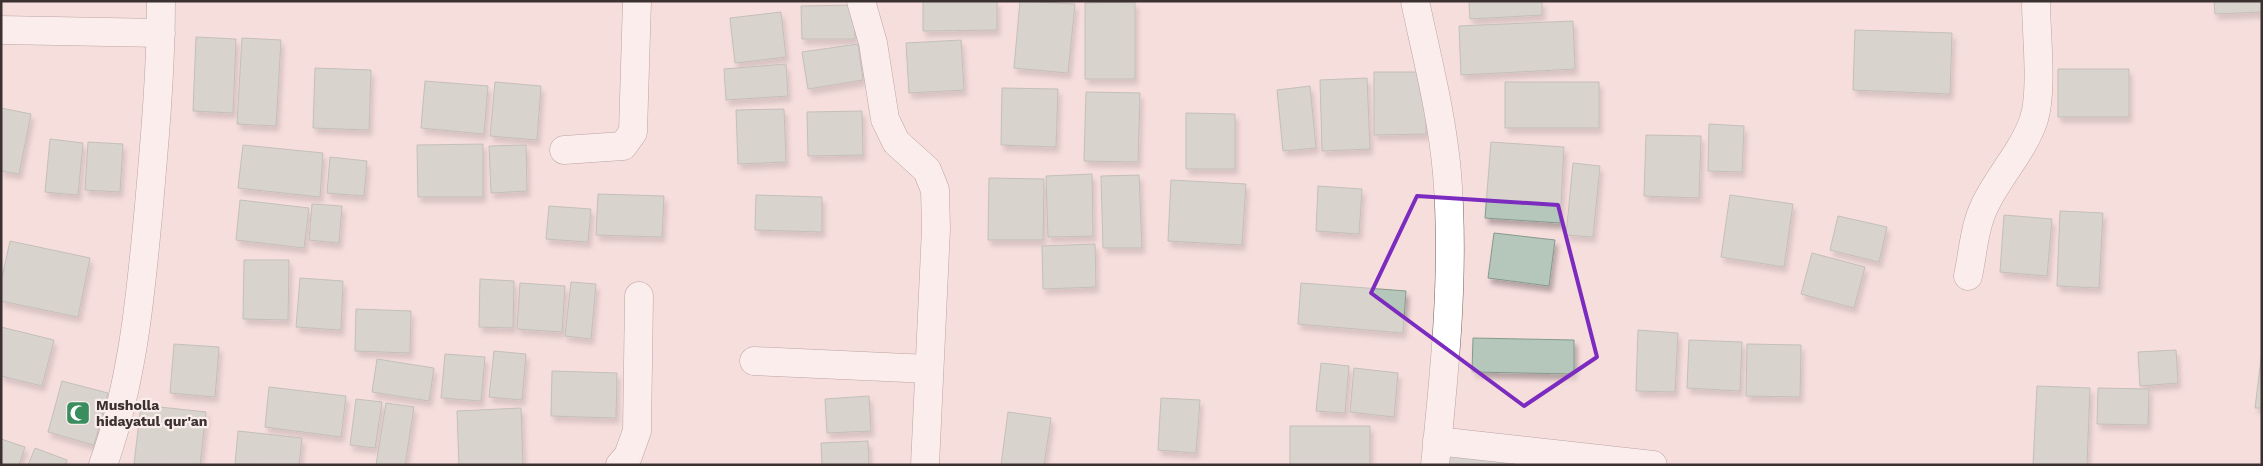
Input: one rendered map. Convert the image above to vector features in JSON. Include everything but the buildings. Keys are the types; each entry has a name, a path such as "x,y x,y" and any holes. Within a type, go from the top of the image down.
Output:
{"street":[{"path":"103,465 114,434 134,337 154,156 161,1"},
{"path":"564,150 624,146 633,132 637,1"},
{"path":"860,1 873,43 886,119 896,142 928,170 935,190 936,229 925,465"},
{"path":"1415,1 1441,128 1450,227 1449,286 1436,453 1653,465"},
{"path":"1968,276 1978,223 1984,206 2018,155 2034,119 2037,94 2036,1"},
{"path":"1,30 161,32"},
{"path":"620,465 628,456 637,431 639,296"},
{"path":"754,360 929,369"}],"highlighted area":[{"path":"1417,196 1558,205 1597,357 1524,406 1371,293"}],"place":[{"name":"Musholla hidayatul qur'an","path":"78,413"}]}
